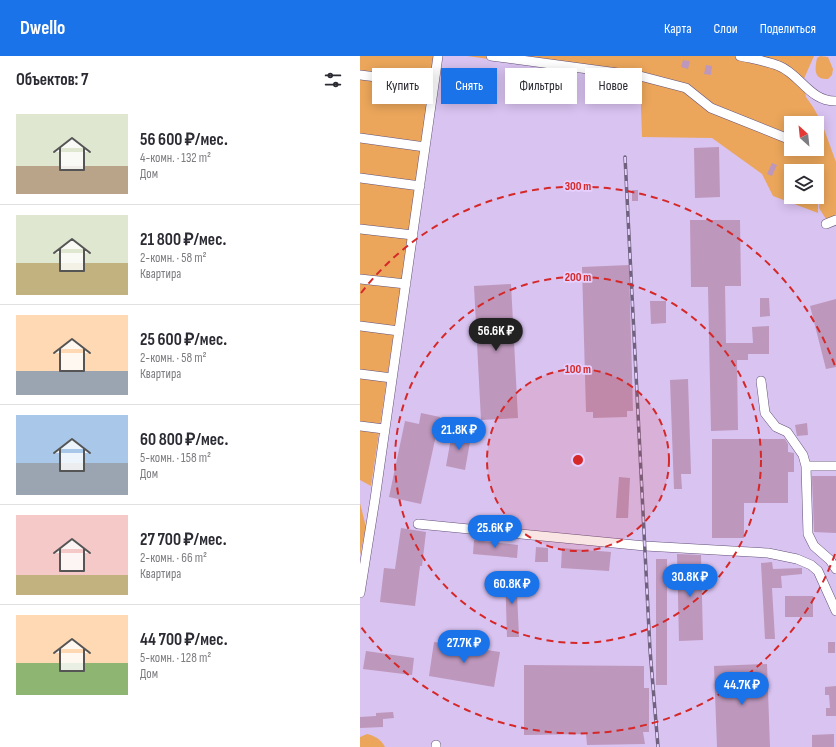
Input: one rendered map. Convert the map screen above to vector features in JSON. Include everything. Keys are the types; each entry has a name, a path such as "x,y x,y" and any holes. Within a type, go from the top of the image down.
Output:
{"lane":[{"path":"360,593 375,499 438,56"},
{"path":"491,56 640,76 686,88 711,108 784,137"},
{"path":"740,56 780,66 819,97 830,101 836,101"},
{"path":"360,75 434,84"},
{"path":"360,138 425,146"},
{"path":"360,178 420,186"},
{"path":"826,224 836,220"},
{"path":"360,229 412,235"},
{"path":"360,279 406,284"},
{"path":"360,326 399,331"},
{"path":"360,374 392,378"},
{"path":"761,381 765,413 776,427 787,432 803,455 806,466 808,534 814,546 830,560 836,568"},
{"path":"360,426 384,429"},
{"path":"806,466 836,466"},
{"path":"418,524 645,546 768,553 797,559 811,565 818,571 836,612"}],"shaded area":[{"path":"360,56 435,56 433,69 433,68 372,68 372,104 428,104 371,486 360,480"},
{"path":"467,56 814,56 803,81 806,97 818,116 784,116 784,156 824,156 824,129 836,162 836,214 832,219 826,219 819,208 820,204 824,204 824,164 784,164 784,200 773,196 762,174 712,138 642,137 642,68 585,68 585,72 577,71 577,68 554,68"},
{"path":"820,56 828,57 833,69 832,75 828,79 823,79 817,76 817,58"},
{"path":"794,204 818,204 818,213"},
{"path":"360,503 366,527 360,555"},
{"path":"367,734 378,738 385,747 360,747 360,737"}],"building":[{"path":"683,60 690,61 688,69 681,67"},
{"path":"706,65 712,66 711,75 704,74"},
{"path":"719,147 720,197 695,198 694,148"},
{"path":"772,163 777,165 772,176 767,174"},
{"path":"632,190 638,190 638,201 632,201"},
{"path":"690,220 740,220 741,286 725,286 726,343 753,343 752,327 769,326 769,354 748,354 748,360 737,360 738,430 711,431 708,287 691,287"},
{"path":"629,265 633,411 627,411 627,417 593,418 593,412 586,412 582,267"},
{"path":"511,284 518,418 481,420 474,286"},
{"path":"760,298 769,298 770,316 760,317"},
{"path":"836,299 836,367 826,369 810,306"},
{"path":"650,301 666,301 666,323 651,324"},
{"path":"688,379 691,474 681,474 682,489 674,489 670,380"},
{"path":"421,413 440,417 421,504 389,497 405,421 419,424"},
{"path":"807,423 808,435 797,436 795,425"},
{"path":"452,433 471,436 465,470 446,466"},
{"path":"712,439 785,439 788,444 788,452 794,453 794,472 788,472 788,503 744,503 744,538 712,538"},
{"path":"812,476 836,476 836,533 814,532"},
{"path":"619,477 630,478 628,518 616,518"},
{"path":"401,528 426,532 415,606 380,602 384,568 395,569"},
{"path":"474,540 518,545 517,558 473,554"},
{"path":"536,547 548,548 548,562 535,562"},
{"path":"562,548 611,552 609,571 561,568"},
{"path":"677,554 701,555 703,640 679,641"},
{"path":"656,559 667,559 667,685 656,685"},
{"path":"772,562 773,569 802,568 802,574 781,576 782,588 772,588 775,639 765,639 761,563"},
{"path":"516,571 519,637 507,637 505,572"},
{"path":"785,596 813,596 813,617 785,617"},
{"path":"434,642 500,652 494,687 429,676"},
{"path":"828,642 835,642 835,653 828,653"},
{"path":"366,651 414,658 412,675 363,669"},
{"path":"767,664 770,747 717,747 714,666"},
{"path":"524,665 644,666 644,688 649,688 649,732 643,732 645,744 587,745 586,734 524,735"},
{"path":"836,686 836,716 826,716 826,708 830,708 829,695 825,695 825,687"},
{"path":"393,712 394,718 383,719 383,727 360,728 360,717 376,716 376,713"},
{"path":"834,734 834,747 812,747 812,735"}],"railway":[{"path":"625,157 650,650 658,747"}]}
